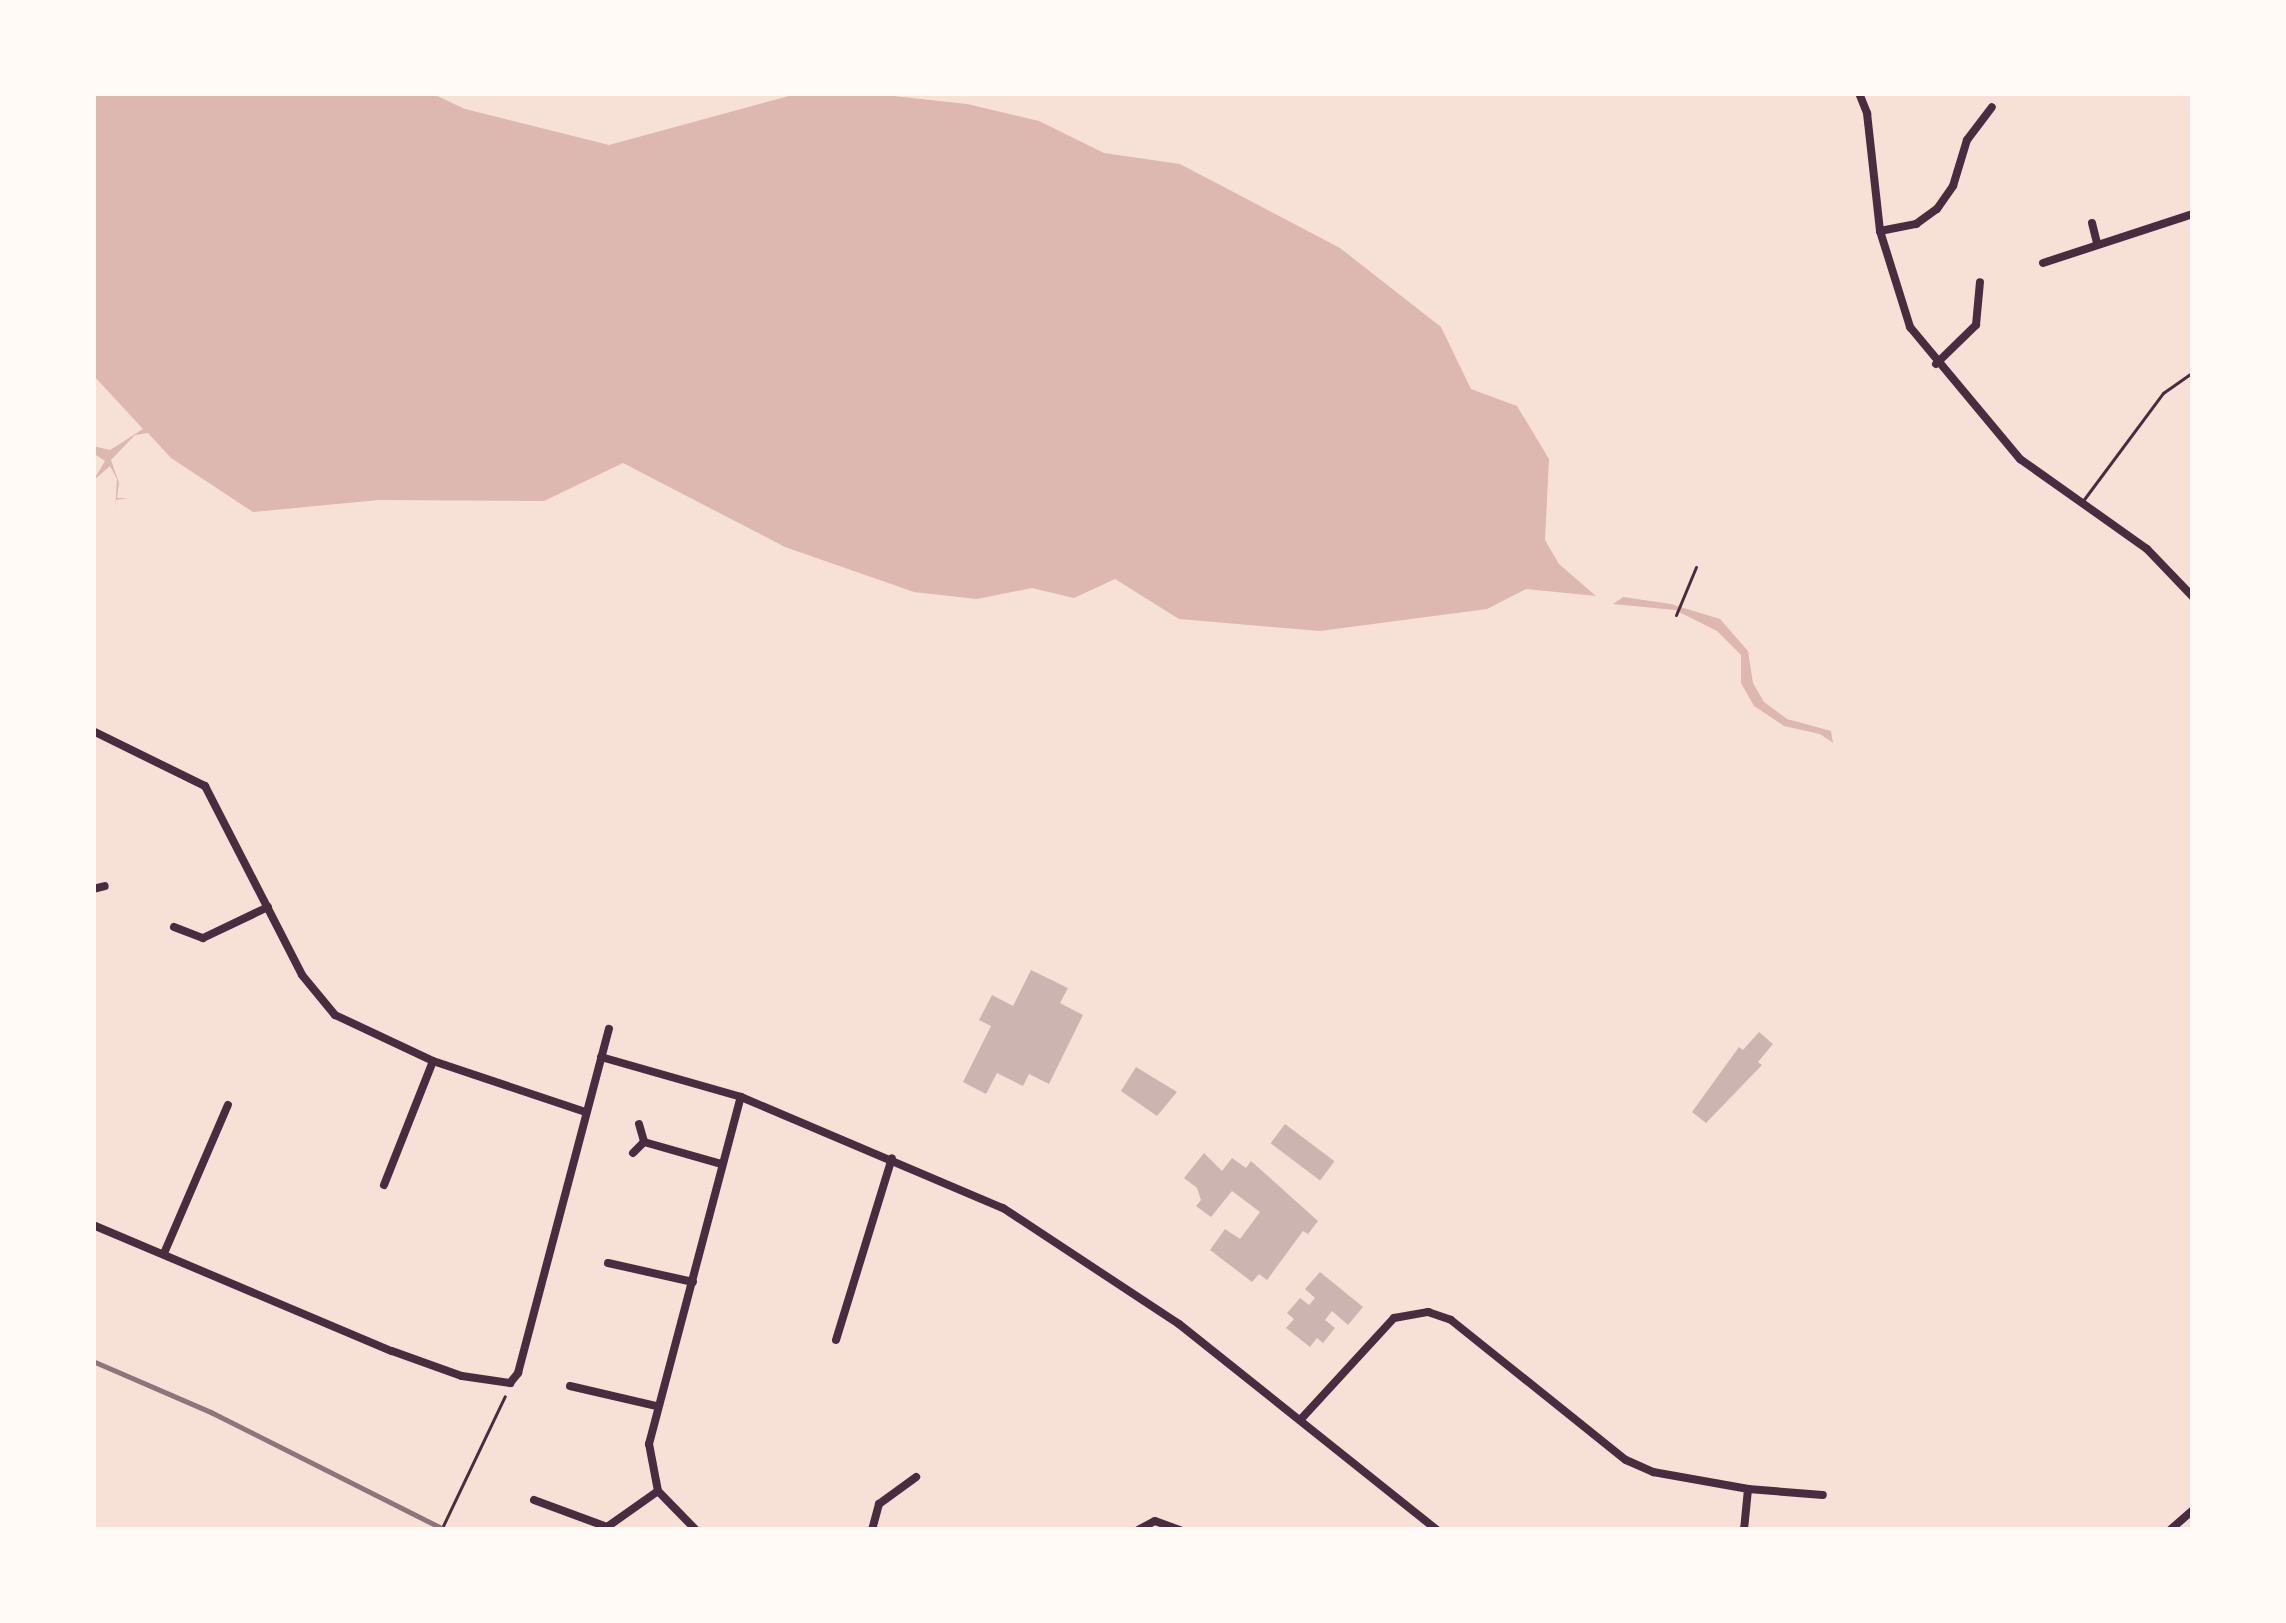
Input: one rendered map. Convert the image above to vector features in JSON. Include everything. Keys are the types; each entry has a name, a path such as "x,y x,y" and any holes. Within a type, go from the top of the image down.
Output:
{"street":[{"path":"1859,93 1867,113 1880,231 1910,327 1936,364 2020,458 2147,549 2193,597"},
{"path":"1880,231 1916,224 1937,209 1953,186 1967,140 1992,107"},
{"path":"2043,263 2097,243 2116,243 2169,218 2193,214"},
{"path":"2092,223 2097,243"},
{"path":"1936,364 1976,325 1980,281"},
{"path":"93,731 205,786 302,975 328,1009 433,1061 585,1112"},
{"path":"93,889 106,886"},
{"path":"174,926 203,938 268,908"},
{"path":"93,1225 165,1251 392,1351 462,1376 510,1383 518,1373 609,1029"},
{"path":"601,1057 741,1097 892,1158 1041,1230 1179,1324 1302,1418 1434,1529"},
{"path":"384,1185 433,1061"},
{"path":"696,1530 658,1491 648,1462 657,1406 741,1097"},
{"path":"165,1251 228,1105"},
{"path":"639,1124 644,1142"},
{"path":"644,1142 721,1164"},
{"path":"633,1154 644,1142"},
{"path":"836,1340 849,1313 892,1158"},
{"path":"608,1263 693,1282"},
{"path":"1302,1418 1394,1318 1428,1312 1451,1320 1626,1460 1654,1472 1748,1489 1823,1495"},
{"path":"570,1386 657,1406"},
{"path":"872,1530 879,1504 916,1477"},
{"path":"1744,1530 1748,1489"},
{"path":"534,1500 607,1527 658,1491"},
{"path":"2170,1530 2193,1510"},
{"path":"1138,1530 1155,1521 1180,1530"}],"lane":[{"path":"2080,505 2163,394 2193,372"}],"path":[{"path":"1676,615 1696,567"},
{"path":"441,1530 510,1383"}],"shaded area":[{"path":"93,93 431,93 465,109 609,145 800,93 866,93 967,104 1039,121 1104,153 1180,164 1340,248 1441,327 1471,389 1517,406 1549,459 1545,540 1559,564 1596,596 1526,589 1487,609 1320,631 1179,619 1115,579 1074,598 1032,588 977,599 914,592 785,547 623,463 544,501 379,500 253,512 171,458 148,433 135,435 111,460 119,483 117,498 128,498 116,500 115,509 117,479 110,466 93,481 105,461 93,453 93,446 110,450 143,429 93,375"},
{"path":"1623,597 1671,604 1720,619 1748,651 1753,683 1764,702 1787,719 1831,731 1833,743 1820,734 1784,726 1754,706 1741,683 1741,655 1717,631 1675,610 1613,604"}],"building":[{"path":"1031,970 1068,988 1060,1003 1083,1015 1049,1084 1029,1074 1023,1086 997,1073 986,1094 963,1082 991,1026 979,1020 992,995 1013,1006"},
{"path":"1759,1032 1773,1044 1758,1062 1762,1065 1706,1123 1692,1112 1739,1047 1743,1050"},
{"path":"1136,1067 1177,1092 1157,1116 1121,1091"},
{"path":"1285,1124 1335,1161 1320,1180 1271,1143"},
{"path":"1204,1153 1222,1171 1232,1158 1246,1168 1251,1161 1318,1221 1308,1234 1303,1231 1267,1280 1259,1274 1252,1282 1210,1250 1225,1229 1240,1239 1260,1212 1232,1191 1211,1217 1196,1206 1201,1200 1197,1188 1184,1178"},
{"path":"1320,1272 1363,1307 1348,1325 1332,1311 1325,1320 1335,1328 1323,1343 1317,1338 1310,1347 1286,1328 1294,1319 1287,1313 1300,1298 1309,1305 1315,1298 1305,1289"}],"railway":[{"path":"93,1361 211,1412 446,1530"}]}
